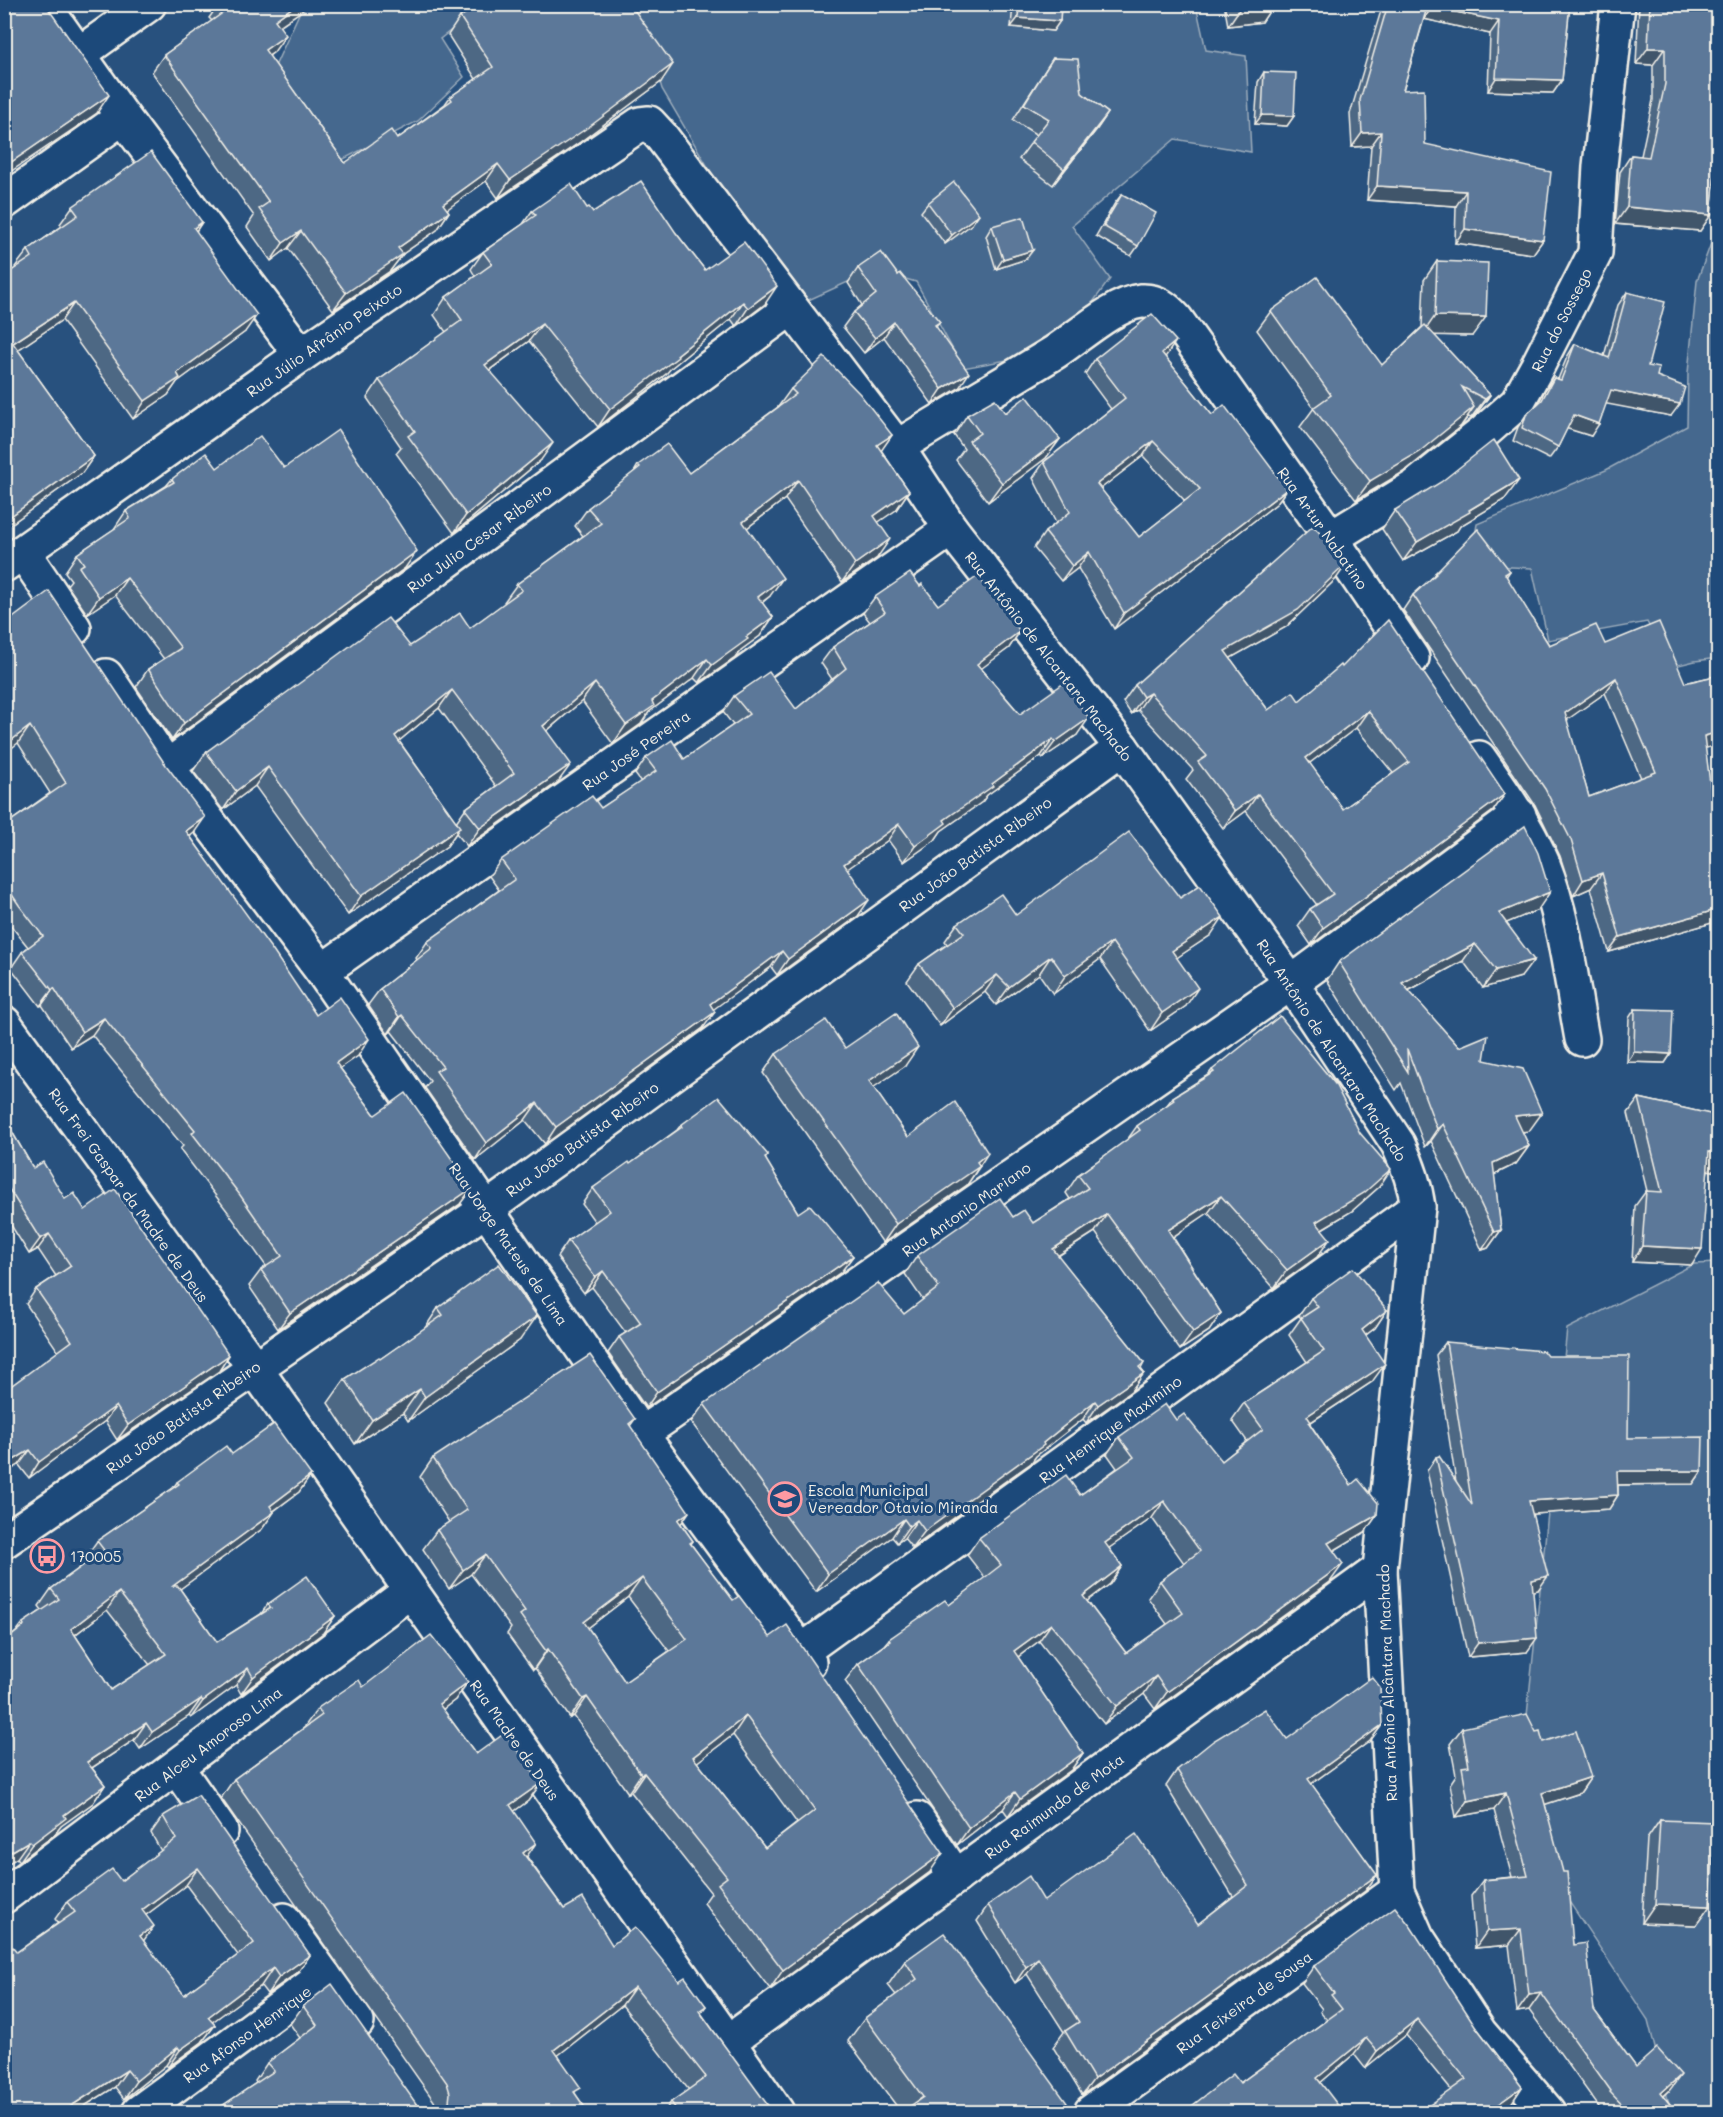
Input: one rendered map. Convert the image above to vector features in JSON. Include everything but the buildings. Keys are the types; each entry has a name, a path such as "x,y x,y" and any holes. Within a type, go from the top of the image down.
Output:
{"street":[{"path":"43,4 123,117 301,355"},
{"path":"78,54 149,4"},
{"name":"Rua do Sossego","path":"1330,538 1416,486 1484,432 1517,403 1537,367 1595,254 1600,166 1618,4"},
{"path":"4,202 123,117"},
{"name":"Rua Júlio Afrânio Peixoto","path":"14,558 301,355 640,124 649,123"},
{"name":"Rua Antônio de Alcantara Machado","path":"649,123 897,447 951,529 1122,748 1291,983 1398,1144 1415,1187 1418,1207"},
{"name":"Rua Artur Nabatino","path":"897,447 1057,351 1112,312 1139,301 1152,301 1164,307 1176,319 1431,686"},
{"name":"Rua Julio Cesar Ribeiro","path":"167,767 791,308"},
{"name":"Rua José Pereira","path":"322,971 951,529"},
{"name":"Rua Jorge Mateus de Lima","path":"14,558 167,767 322,971 484,1210 641,1434 829,1690"},
{"path":"1465,736 1519,815 1543,864 1560,918 1582,1039"},
{"name":"Rua João Batista Ribeiro","path":"4,1540 484,1210 1122,748"},
{"name":"Rua Antonio Mariano","path":"641,1434 1291,983 1519,815"},
{"name":"Rua Frei Gaspar da Madre de Deus","path":"4,1023 254,1367"},
{"name":"Rua Antônio Alcântara Machado","path":"1418,1207 1380,1569 1396,1891 1417,1937 1480,2033 1547,2112"},
{"name":"Rua Henrique Maximino","path":"802,1651 1418,1207"},
{"name":"Rua Madre de Deus","path":"254,1367 777,2112"},
{"name":"Rua Raimundo de Mota","path":"728,2042 1380,1569"},
{"name":"Rua Alceu Amoroso Lima","path":"4,1896 410,1591"},
{"path":"177,1768 237,1853"},
{"path":"902,1798 956,1877"},
{"path":"264,1891 372,2044"},
{"name":"Rua Teixeira de Sousa","path":"1091,2112 1396,1891"},
{"name":"Rua Afonso Henrique","path":"139,2112 324,1976"}],"shaded area":[{"path":"1149,4 1149,8 1157,5 1196,5 1206,50 1246,56 1251,152 1175,139 1072,226 1110,279 1057,351 963,368 916,282 874,270 791,308 662,89 649,44 615,5"},
{"path":"303,5 483,5 440,39 464,77 418,121 332,165 271,75"},
{"path":"1718,229 1718,658 1671,667 1647,622 1548,640 1532,568 1470,565 1477,524 1606,470 1687,426 1688,373 1697,281"},
{"path":"1718,1263 1718,2112 1671,2112 1648,2020 1516,1822 1567,1329 1694,1264"}],"place":[{"name":"Escola Municipal Vereador Otavio Miranda","path":"785,1499"},
{"name":"170005","path":"47,1556"}]}
